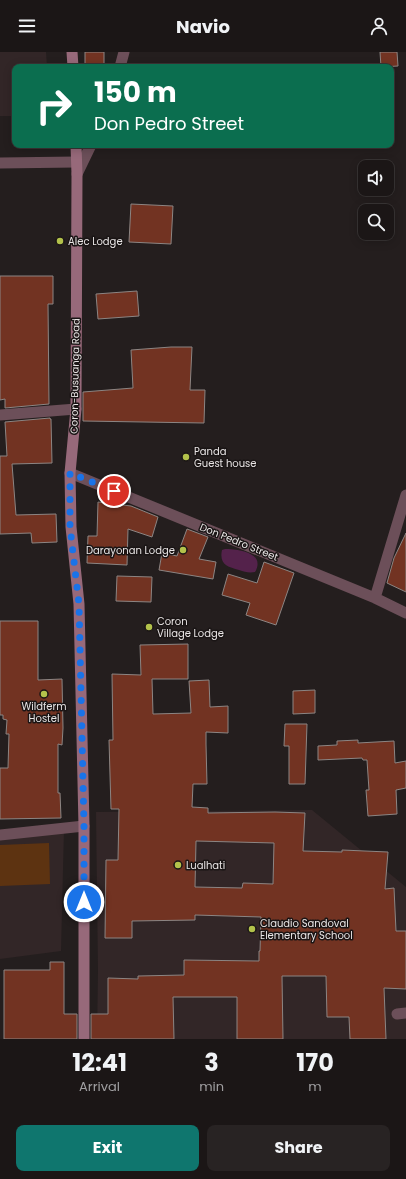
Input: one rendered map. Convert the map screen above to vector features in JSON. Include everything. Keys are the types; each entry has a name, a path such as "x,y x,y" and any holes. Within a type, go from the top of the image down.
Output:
{"main road":[{"path":"72,52 73,64"},
{"name":"Coron-Busuanga Road","path":"76,148 76,409 70,473 70,527 79,604 84,826 84,1039"}],"street":[{"path":"121,64 124,52"},
{"path":"77,174 90,148"},
{"path":"0,163 76,162"},
{"path":"0,415 76,409"},
{"name":"Don Pedro Street","path":"70,473 375,598 406,613"},
{"path":"375,598 406,495"},
{"path":"0,835 84,826"}],"shaded area":[{"path":"0,52 46,52 47,64 12,64 12,116 0,116"},
{"path":"222,550 244,551 254,556 257,560 255,572 231,568 225,564 221,555"},
{"name":"Claudio Sandoval Elementary School","path":"312,810 406,887 406,1039 97,1039 98,971 96,812"},
{"path":"64,829 61,951 0,959 0,837"},
{"path":"49,843 50,884 0,886 0,845"}],"building":[{"path":"85,52 104,52 104,64 85,64"},
{"path":"380,52 397,52 398,66 394,66 394,64 381,64"},
{"path":"131,204 173,206 171,244 129,242"},
{"path":"0,276 53,276 53,304 48,304 49,404 5,408 5,399 0,400"},
{"path":"137,291 139,316 98,319 96,294"},
{"path":"192,347 190,390 205,390 204,423 83,421 83,392 133,388 131,350"},
{"path":"50,418 52,463 12,464 16,515 56,514 57,542 32,543 31,533 0,534 0,456 7,456 5,422"},
{"path":"98,502 131,506 158,517 152,537 128,529 127,565 87,563 88,536 97,536"},
{"path":"187,529 208,537 199,559 216,562 213,579 159,570 162,553 177,556"},
{"path":"406,533 406,592 387,583 394,558"},
{"path":"264,562 294,573 276,625 246,615 250,603 222,595 228,574 257,583"},
{"path":"117,576 152,577 151,602 116,601"},
{"path":"0,621 38,621 38,680 62,679 62,745 58,744 58,793 60,793 61,818 0,819 0,768 8,768 9,734 6,734 7,720 3,719 3,715 0,715"},
{"name":"Claudio Sandoval Elementary School","path":"188,644 188,679 152,679 153,714 191,713 189,681 209,680 210,707 228,706 228,733 206,732 207,784 193,784 192,807 208,808 208,813 305,813 303,851 342,852 342,850 388,852 385,889 394,888 396,931 406,931 406,989 384,988 386,1039 350,1039 349,1017 327,1017 326,976 282,976 283,1039 237,1039 237,997 173,997 174,1039 91,1039 91,1014 108,1014 108,978 138,979 138,976 184,975 184,960 259,961 261,917 195,915 195,920 132,921 132,938 105,938 106,860 118,860 119,809 111,809 109,740 113,740 112,674 141,675 140,645","holes":["196,841 274,843 273,884 243,883 242,888 195,887"]},
{"path":"315,690 315,713 293,714 293,691"},
{"path":"285,724 307,724 305,784 289,784 289,746 284,746"},
{"path":"358,740 358,743 394,741 395,763 406,761 406,788 396,790 397,814 368,816 366,790 369,790 367,760 363,760 362,758 318,760 318,746 337,745 337,741"},
{"path":"50,962 64,962 64,1014 77,1014 77,1039 4,1039 4,970 50,970"}],"place":[{"name":"Alec Lodge","path":"60,241"},
{"name":"Panda Guest house","path":"186,457"},
{"name":"Darayonan Lodge","path":"183,550"},
{"name":"Coron Village Lodge","path":"149,627"},
{"name":"Wildferm Hostel","path":"44,694"},
{"name":"Lualhati","path":"178,865"},
{"name":"Claudio Sandoval Elementary School","path":"252,929"}],"route":[{"path":"84,902 84,826 79,604 70,527 70,473 114,491"}]}
